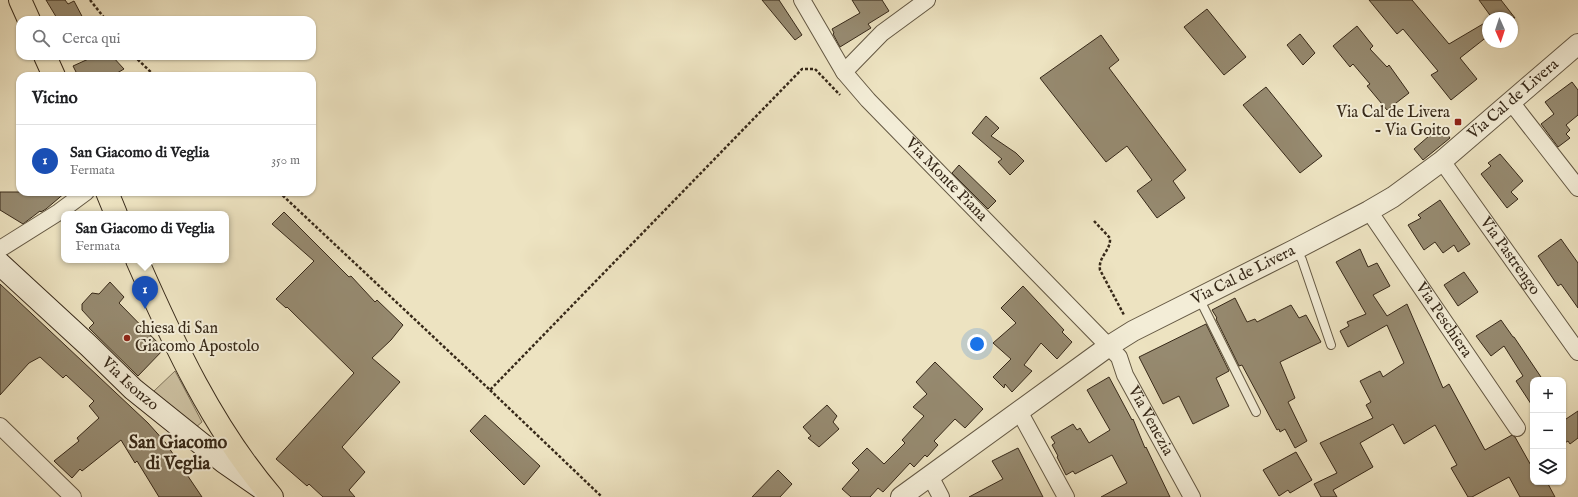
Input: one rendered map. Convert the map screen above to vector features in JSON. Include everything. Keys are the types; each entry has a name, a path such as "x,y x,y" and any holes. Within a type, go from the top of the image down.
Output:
{"main road":[{"path":"20,0 27,16"},
{"path":"47,60 52,72"},
{"path":"108,196 115,211"},
{"path":"138,263 174,343 198,389 240,457 270,495"},
{"name":"Via Isonzo","path":"0,264 133,388 224,462 270,495"}],"street":[{"name":"Via Monte Piana","path":"802,0 844,72 873,105 1109,346"},
{"path":"844,72 882,33 926,0"},
{"name":"Via Cal de Livera","path":"901,497 1109,346 1133,331 1369,211 1406,188 1442,161 1578,44"},
{"path":"1511,102 1578,188"},
{"name":"Via Pastrengo","path":"1442,161 1578,352"},
{"path":"61,211 81,196"},
{"path":"0,249 61,211"},
{"name":"Via Peschiera","path":"1369,211 1517,428"},
{"name":"Via Venezia","path":"1109,346 1119,357 1125,375 1192,497"},
{"path":"1019,411 1066,497"},
{"path":"0,426 74,497"},
{"path":"930,476 941,497"}],"lane":[{"path":"1296,249 1302,260 1331,345"},
{"path":"1199,298 1256,412"}],"path":[{"path":"90,0 103,16"},
{"path":"138,60 151,72"},
{"path":"490,390 802,69 815,69 842,96"},
{"path":"283,196 602,497"},
{"path":"1094,221 1110,238 1109,248 1101,258 1100,270 1124,315"}],"shaded area":[{"path":"175,371 202,422 195,428 154,391"}],"building":[{"path":"46,0 65,0 68,4 74,1 82,16 56,16"},
{"path":"762,0 779,0 802,35 795,40"},
{"path":"852,0 882,0 889,11 868,24 871,28 840,47 832,29 860,13"},
{"path":"1369,0 1412,0 1449,44 1482,25 1482,41 1460,58 1477,79 1451,100 1431,75 1438,71 1403,29 1397,34"},
{"path":"1479,0 1501,0 1510,12 1488,12"},
{"path":"1207,9 1246,57 1224,75 1184,27"},
{"path":"1357,26 1373,46 1370,49 1387,67 1389,65 1409,93 1387,110 1367,86 1370,84 1353,64 1350,67 1333,46"},
{"path":"1300,34 1315,53 1303,65 1287,45"},
{"path":"1101,35 1119,60 1109,68 1186,170 1173,181 1185,198 1157,218 1137,191 1152,180 1127,146 1106,162 1040,78"},
{"path":"86,60 116,60 124,69 119,72 76,72 73,66"},
{"path":"1572,82 1578,90 1578,115 1566,125 1570,130 1566,134 1570,138 1558,147 1541,124 1554,114 1545,102"},
{"path":"1266,87 1322,156 1300,173 1243,105"},
{"path":"986,116 999,128 991,136 1016,153 1024,161 1010,175 998,162 1002,159 972,133"},
{"path":"1441,126 1450,138 1423,160 1414,149 1429,136 1430,137"},
{"path":"1500,154 1523,181 1511,192 1518,199 1507,208 1481,174 1491,166 1488,163"},
{"path":"959,165 996,201 988,209 952,173"},
{"path":"0,192 16,192 16,196 61,196 46,209 41,212 40,211 23,224 0,210"},
{"path":"1440,200 1470,244 1458,252 1454,245 1443,253 1435,242 1424,250 1408,225 1421,218 1418,215"},
{"path":"284,212 349,277 351,276 375,302 377,300 403,325 391,340 372,358 400,382 342,447 365,472 349,490 355,497 323,497 309,484 307,486 276,459 354,373 287,307 286,308 276,299 314,261 272,224"},
{"path":"1561,239 1578,263 1578,308 1561,284 1558,286 1538,256"},
{"path":"1360,249 1368,267 1377,263 1390,286 1373,295 1387,316 1407,304 1443,388 1449,384 1485,450 1512,435 1515,437 1530,464 1530,485 1549,485 1555,497 1520,497 1509,477 1472,497 1468,497 1451,468 1457,465 1435,425 1404,444 1393,424 1360,443 1373,467 1333,490 1337,497 1321,497 1314,484 1337,473 1320,443 1373,418 1366,405 1371,402 1360,381 1380,371 1383,377 1404,363 1387,325 1348,347 1340,331 1349,326 1347,322 1366,314 1336,262"},
{"path":"1464,272 1478,292 1458,306 1444,285"},
{"name":"chiesa di San Giacomo Apostolo","path":"110,282 124,297 119,303 164,349 138,376 89,328 94,323 82,310 82,304 92,293 99,294"},
{"path":"0,284 148,423 165,442 202,497 159,497 137,461 135,463 121,440 82,471 80,469 72,478 54,461 79,441 77,438 99,418 89,406 94,401 66,375 63,378 40,357 29,363 0,395"},
{"path":"1023,286 1064,330 1062,332 1072,342 1057,359 1041,343 1024,365 1032,371 1012,392 1005,384 1004,388 993,377 1011,359 993,343 1016,323 1001,308"},
{"path":"1235,298 1247,322 1255,319 1257,322 1291,305 1299,318 1306,315 1321,342 1280,362 1295,398 1288,402 1307,441 1295,448 1285,429 1280,432 1279,429 1277,430 1242,365 1239,366 1212,310"},
{"path":"1501,320 1541,377 1530,377 1530,402 1516,381 1523,376 1504,346 1491,356 1476,336"},
{"path":"1206,324 1229,371 1216,378 1229,406 1193,424 1179,396 1163,404 1139,357"},
{"path":"935,362 983,409 965,428 955,419 934,441 938,445 927,457 925,455 914,467 910,463 883,492 878,488 870,497 851,497 842,489 859,470 852,463 867,448 884,464 905,443 902,440 924,416 913,407 927,394 916,382"},
{"path":"1109,377 1132,420 1133,419 1145,448 1146,447 1170,497 1101,497 1127,483 1112,455 1075,474 1073,471 1066,475 1052,445 1055,443 1051,437 1073,424 1077,430 1080,428 1089,443 1110,430 1087,390"},
{"path":"827,405 837,416 833,422 839,429 819,447 808,438 811,436 803,427"},
{"path":"1578,411 1578,438 1570,444 1568,441 1566,442 1566,419"},
{"path":"485,415 540,466 524,485 470,431"},
{"path":"1018,448 1043,497 969,497 1003,479 992,461"},
{"path":"1296,452 1312,480 1290,493 1288,490 1279,496 1263,470"},
{"path":"778,470 792,484 780,497 752,497"}],"place":[{"name":"Via Cal de Livera - Via Goito","path":"1458,122"},
{"name":"San Giacomo di Veglia","path":"145,309"},
{"name":"chiesa di San Giacomo Apostolo","path":"127,338"}],"district":[{"name":"San Giacomo di Veglia","path":"178,453"}]}
